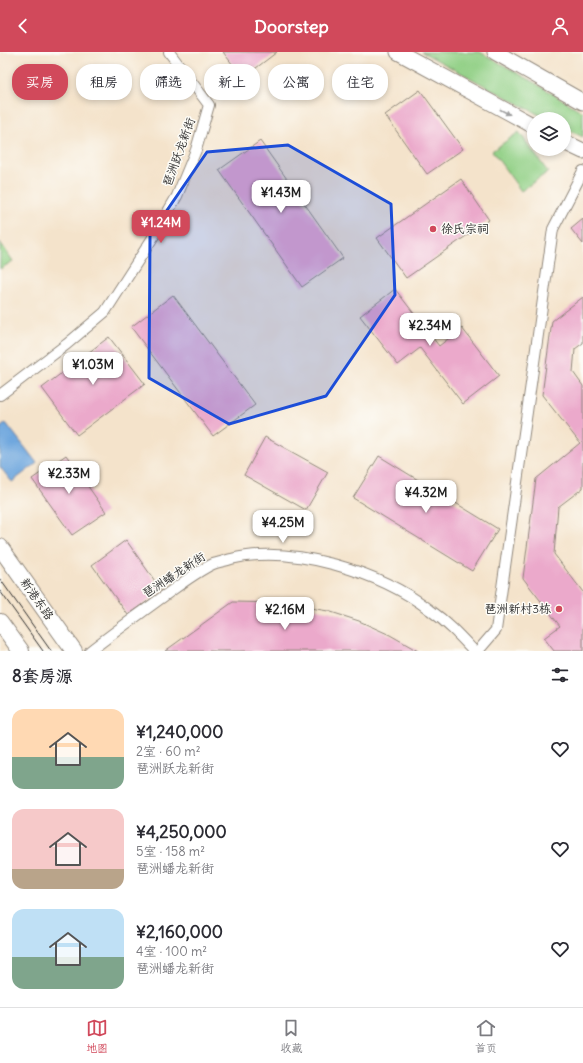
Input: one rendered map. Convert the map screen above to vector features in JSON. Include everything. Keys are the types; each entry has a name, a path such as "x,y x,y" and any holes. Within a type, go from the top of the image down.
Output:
{"main road":[{"name":"新港东路","path":"0,547 74,651"},
{"path":"0,622 21,651"}],"street":[{"name":"琶洲跃龙新街","path":"0,395 67,344 105,312 152,239 177,196 196,150 209,105 169,52"},
{"path":"398,52 527,122"},
{"path":"495,52 583,102"},
{"path":"571,145 583,151"},
{"path":"478,651 496,630 554,229 583,171"},
{"name":"琶洲蟠龙新街","path":"90,651 187,580 215,563 247,555 279,555 312,559 347,568 402,592 430,609 454,629 474,651"}],"highlighted area":[{"path":"288,145 391,204 395,295 326,396 229,424 149,378 150,235 207,152"}],"green space":[{"path":"422,52 480,52 583,112 583,137 571,131 571,112 534,112"},
{"path":"519,132 527,143 527,156 536,156 548,172 521,191 492,151"},
{"path":"0,242 13,261 0,269"}],"water":[{"path":"6,423 37,463 12,482 0,467 0,428"}],"building":[{"path":"223,52 277,52 260,65 232,64"},
{"path":"420,90 463,149 427,174 385,115"},
{"path":"260,141 343,258 302,287 219,170"},
{"name":"徐氏宗祠","path":"461,179 489,220 406,278 377,238"},
{"path":"583,219 583,244 571,229"},
{"path":"395,289 439,346 462,328 499,376 463,404 420,348 398,365 360,316"},
{"path":"173,295 255,405 213,436 131,327"},
{"path":"583,297 583,343 575,349 573,372 583,386 583,488 558,507 554,554 583,592 583,651 554,651 544,638 560,626 523,578 536,479 580,443 542,395 552,321"},
{"path":"109,337 145,384 77,435 42,388"},
{"path":"265,437 328,472 306,510 244,475"},
{"path":"66,455 106,512 72,535 32,479"},
{"path":"379,456 498,529 472,571 353,498"},
{"path":"126,540 162,591 128,615 92,565"},
{"path":"233,602 281,603 328,611 359,621 390,635 418,651 165,651"}],"tram line":[{"path":"0,579 51,651"},
{"path":"0,591 43,651"}],"place":[{"name":"徐氏宗祠","path":"433,229"},
{"name":"琶洲新村3栋","path":"559,609"}]}
